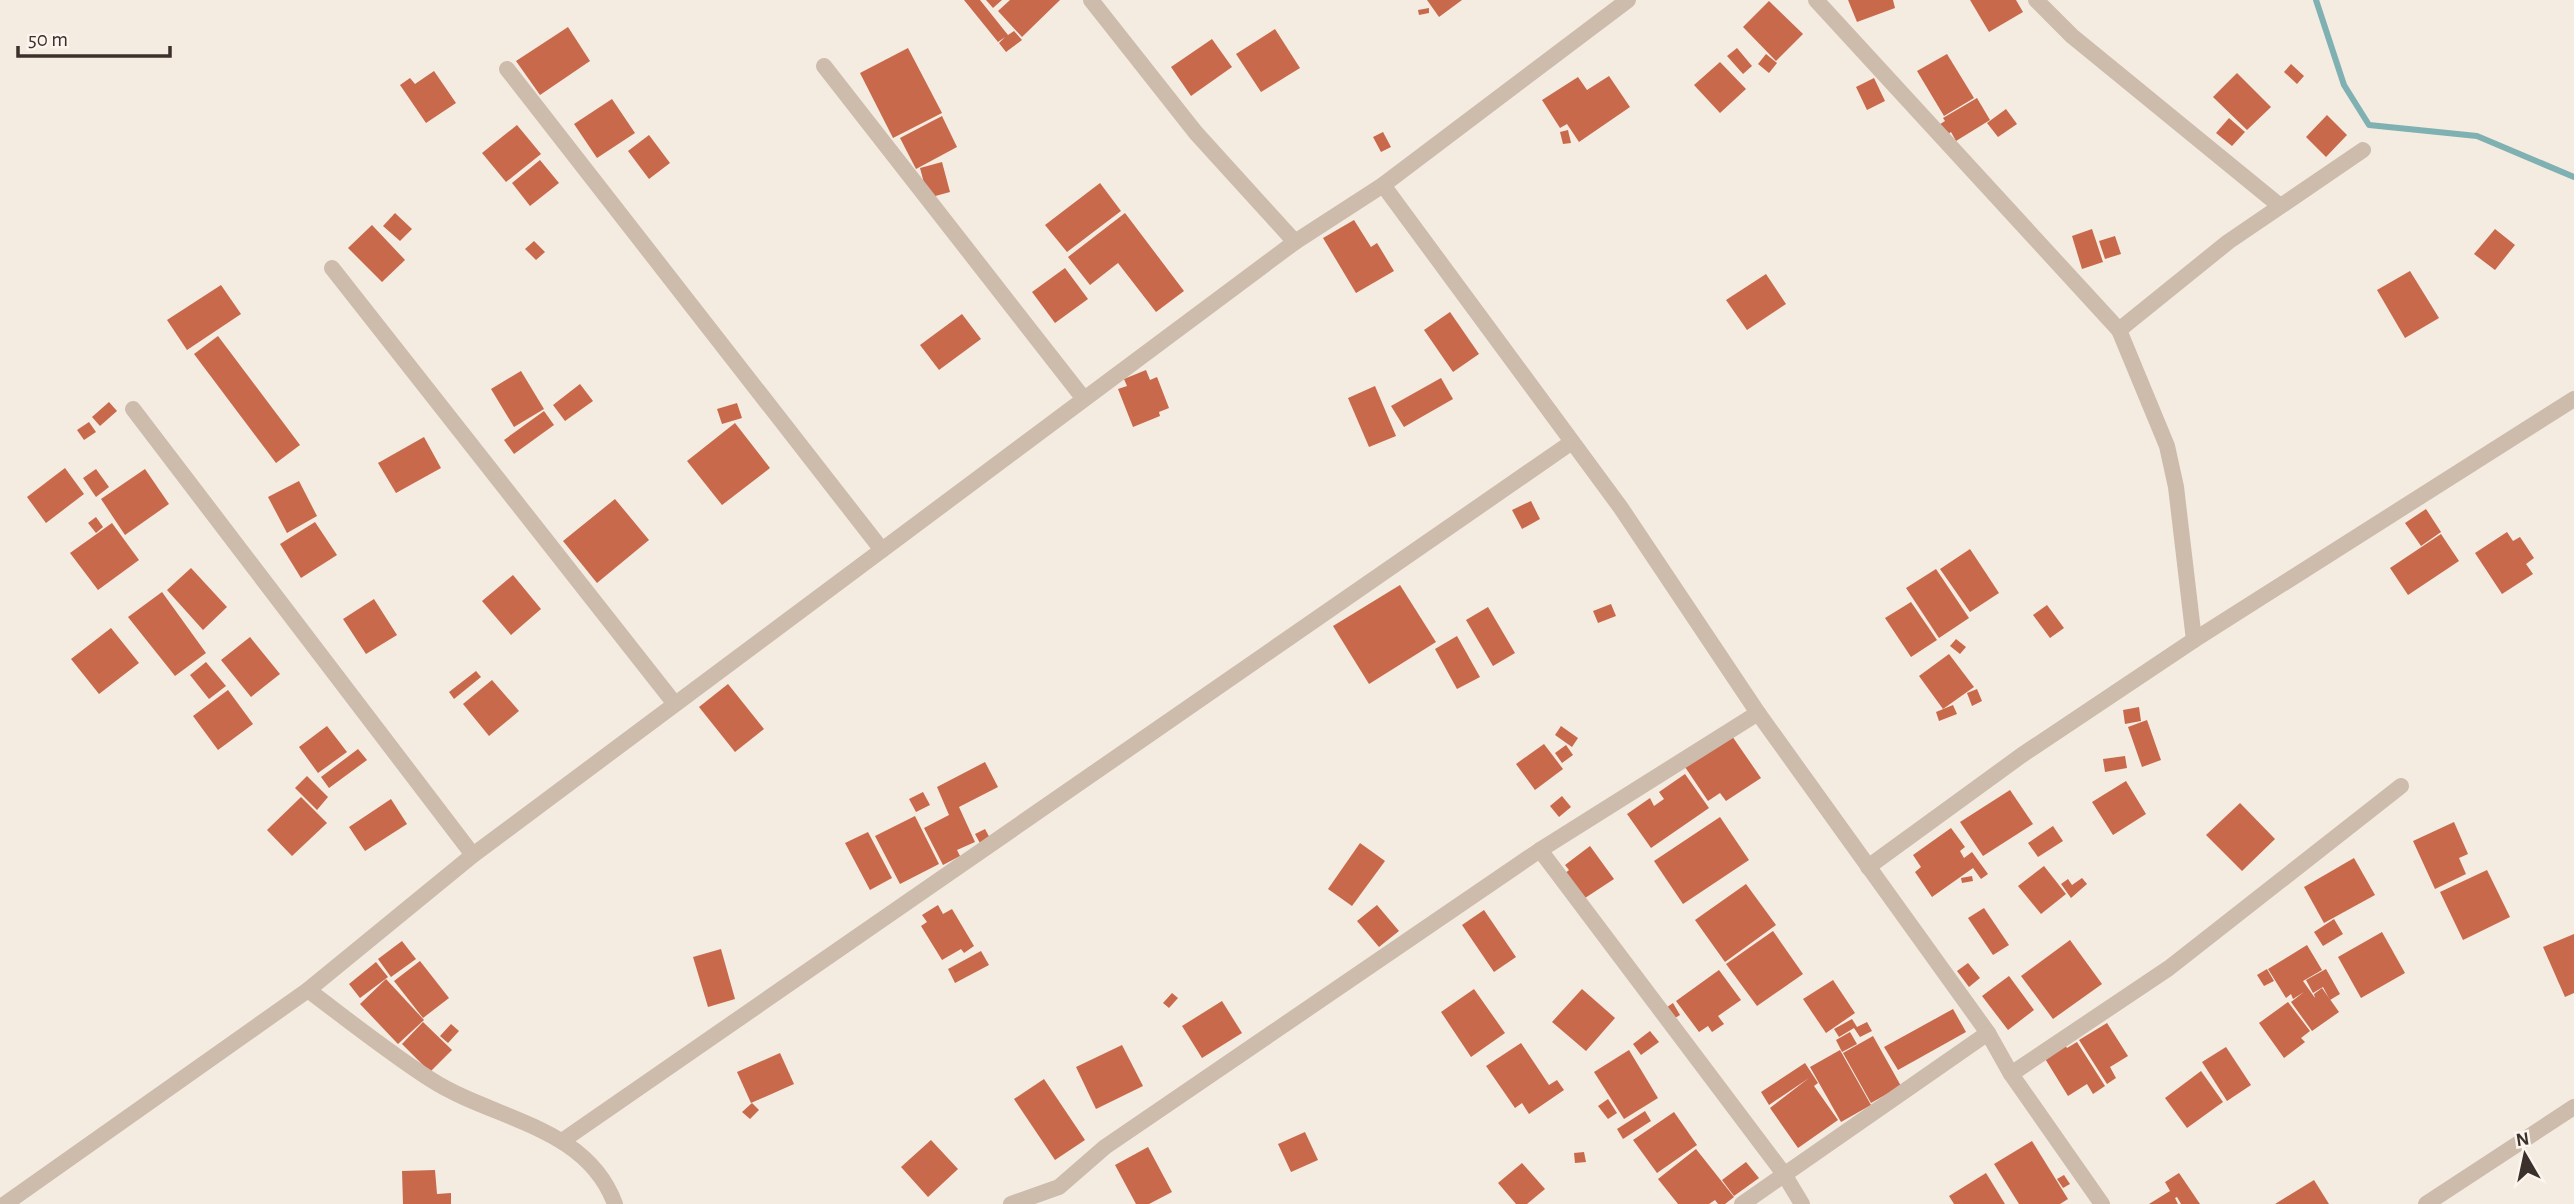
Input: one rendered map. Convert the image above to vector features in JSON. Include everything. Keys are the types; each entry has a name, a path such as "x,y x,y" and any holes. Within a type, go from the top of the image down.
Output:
{"street":[{"path":"1091,0 1196,133 1295,242"},
{"path":"5,1204 308,990 473,855 1295,242 1383,185 1628,0"},
{"path":"1816,0 2119,330 2167,446 2175,487 2194,639"},
{"path":"2036,0 2072,36 2280,206"},
{"path":"824,66 1084,399"},
{"path":"507,69 882,550"},
{"path":"2119,330 2191,270 2363,149"},
{"path":"1383,185 1621,508 1758,713 1988,1033 2011,1074 2102,1204"},
{"path":"332,268 676,704"},
{"path":"1868,867 2022,755 2194,639 2574,399"},
{"path":"133,409 473,855"},
{"path":"562,1141 1572,442"},
{"path":"1011,1204 1059,1187 1105,1147 1540,850 1758,713"},
{"path":"2011,1074 2169,968 2401,786"},
{"path":"1540,850 1784,1174 1802,1204"},
{"path":"308,990 431,1080 562,1141 585,1156 607,1183 615,1204"},
{"path":"1742,1204 1988,1033"},
{"path":"2426,1204 2574,1107"}],"building":[{"path":"964,0 980,0 1008,35 1014,31 1022,40 1006,52 999,43 1005,37 998,42"},
{"path":"986,0 1002,0 993,8"},
{"path":"1010,0 1060,0 1022,37 998,11"},
{"path":"1427,0 1462,0 1439,17"},
{"path":"1848,0 1893,0 1895,8 1857,22"},
{"path":"1970,0 2016,0 2023,12 1989,32"},
{"path":"1769,1 1803,34 1776,61 1743,27"},
{"path":"1429,8 1429,13 1419,15 1418,10"},
{"path":"568,27 590,61 540,95 516,61"},
{"path":"1275,29 1300,68 1261,92 1236,54"},
{"path":"1212,39 1232,67 1191,96 1171,67"},
{"path":"908,48 942,113 893,138 860,73"},
{"path":"1737,48 1752,66 1743,74 1727,56"},
{"path":"1766,54 1777,63 1769,73 1758,64"},
{"path":"1947,54 1974,98 1944,116 1917,71"},
{"path":"1720,62 1746,89 1720,113 1694,85"},
{"path":"2291,64 2304,76 2297,84 2284,72"},
{"path":"434,71 456,103 426,123 400,85 410,78 415,84"},
{"path":"2237,73 2271,107 2247,130 2213,97"},
{"path":"1609,76 1630,107 1579,142 1567,124 1560,128 1542,100 1578,77 1587,90"},
{"path":"1874,78 1885,101 1867,110 1856,87"},
{"path":"1977,98 1990,120 1956,141 1951,132 1944,137 1937,126 1945,121 1943,118"},
{"path":"612,99 635,133 597,158 574,124"},
{"path":"2006,109 2017,124 1998,137 1987,123"},
{"path":"2327,115 2347,135 2326,157 2306,137"},
{"path":"942,116 957,147 916,169 900,138"},
{"path":"2229,118 2245,132 2232,146 2216,133"},
{"path":"517,125 541,154 506,182 482,153"},
{"path":"1568,130 1571,143 1563,144 1560,132"},
{"path":"1383,132 1391,147 1381,152 1373,137"},
{"path":"649,135 670,163 649,179 628,151"},
{"path":"540,160 559,183 530,206 512,183"},
{"path":"942,162 950,192 928,198 920,168"},
{"path":"1100,183 1121,211 1067,252 1045,225"},
{"path":"395,213 412,229 400,241 383,226"},
{"path":"1125,213 1184,291 1156,312 1118,263 1090,285 1068,257"},
{"path":"1354,220 1371,247 1377,243 1394,271 1356,293 1323,238"},
{"path":"372,225 405,260 382,282 348,248"},
{"path":"2092,229 2103,262 2082,269 2072,236"},
{"path":"2495,229 2515,245 2495,270 2474,254"},
{"path":"2115,236 2121,254 2105,259 2099,241"},
{"path":"534,241 545,252 536,260 525,249"},
{"path":"1065,268 1088,299 1055,323 1032,292"},
{"path":"2410,271 2439,318 2405,338 2377,290"},
{"path":"1766,274 1786,304 1747,330 1726,300"},
{"path":"221,285 241,314 187,350 167,320"},
{"path":"1450,312 1479,354 1453,372 1424,330"},
{"path":"962,314 981,339 939,370 920,345"},
{"path":"218,336 300,445 276,463 194,354"},
{"path":"1146,370 1150,380 1157,377 1169,408 1159,412 1160,416 1133,427 1118,389 1127,386 1124,379"},
{"path":"521,371 544,409 514,427 491,389"},
{"path":"1441,378 1453,399 1404,427 1391,406"},
{"path":"580,384 593,401 565,421 553,405"},
{"path":"1375,386 1396,436 1369,447 1348,398"},
{"path":"109,402 117,411 100,426 92,417"},
{"path":"737,403 742,418 722,424 717,409"},
{"path":"544,411 554,425 514,454 504,440"},
{"path":"89,422 96,432 84,440 77,430"},
{"path":"735,423 770,468 722,505 687,461"},
{"path":"424,437 441,468 396,493 378,463"},
{"path":"65,468 84,494 46,523 27,497"},
{"path":"96,469 109,487 96,497 83,478"},
{"path":"145,469 169,504 125,535 101,499"},
{"path":"299,481 317,516 287,533 268,497"},
{"path":"615,499 649,540 597,583 563,541"},
{"path":"1531,501 1540,519 1522,529 1512,510"},
{"path":"2426,509 2441,532 2421,546 2405,523"},
{"path":"96,517 103,527 96,533 88,523"},
{"path":"315,522 337,555 301,578 280,544"},
{"path":"112,523 139,560 98,590 70,553"},
{"path":"2507,532 2513,541 2520,537 2534,558 2526,564 2533,574 2502,594 2475,553"},
{"path":"2441,534 2459,561 2408,595 2390,568"},
{"path":"1970,549 1999,593 1970,612 1940,569"},
{"path":"191,568 227,607 203,630 167,590"},
{"path":"1936,569 1969,618 1939,638 1906,588"},
{"path":"513,575 541,609 511,635 482,601"},
{"path":"1400,585 1436,642 1369,684 1333,626"},
{"path":"162,592 206,653 175,676 128,617"},
{"path":"374,599 397,635 366,654 343,619"},
{"path":"1911,602 1937,640 1911,657 1885,618"},
{"path":"1611,604 1616,616 1598,623 1593,611"},
{"path":"2047,605 2064,628 2050,638 2033,615"},
{"path":"1488,607 1515,653 1493,666 1466,620"},
{"path":"111,628 139,663 99,694 71,659"},
{"path":"1457,636 1480,677 1457,689 1435,649"},
{"path":"250,637 280,674 251,697 221,660"},
{"path":"1956,639 1966,647 1960,654 1950,646"},
{"path":"1949,654 1974,687 1943,709 1919,676"},
{"path":"206,662 226,686 209,699 190,675"},
{"path":"476,671 481,677 454,699 449,692"},
{"path":"492,680 519,711 489,736 463,704"},
{"path":"728,684 764,729 735,752 699,707"},
{"path":"1977,689 1982,701 1972,706 1967,693"},
{"path":"228,690 253,724 218,750 193,716"},
{"path":"1953,705 1957,714 1939,721 1936,712"},
{"path":"2139,707 2141,721 2125,724 2123,710"},
{"path":"2147,720 2161,760 2142,767 2128,727"},
{"path":"327,726 347,752 318,773 299,747"},
{"path":"1561,726 1578,738 1572,747 1555,735"},
{"path":"1732,736 1761,778 1726,801 1720,793 1708,801 1685,767"},
{"path":"1544,744 1563,769 1535,790 1516,764"},
{"path":"1566,745 1573,755 1562,763 1555,753"},
{"path":"358,749 367,760 329,788 321,777"},
{"path":"2125,756 2127,768 2105,772 2103,759"},
{"path":"985,762 998,787 959,807 975,842 957,850 960,856 943,865 924,828 949,815 937,787"},
{"path":"1685,774 1709,808 1651,848 1627,814 1650,798 1654,806 1664,799 1659,792"},
{"path":"307,776 328,797 317,810 295,788"},
{"path":"2126,781 2146,814 2113,835 2092,802"},
{"path":"2010,790 2033,824 1983,856 1960,822"},
{"path":"923,792 930,805 916,812 909,799"},
{"path":"1562,796 1571,807 1559,817 1550,806"},
{"path":"301,797 327,823 292,856 267,830"},
{"path":"391,799 407,824 365,851 349,827"},
{"path":"2240,803 2275,839 2242,871 2206,835"},
{"path":"915,816 939,864 900,884 875,836"},
{"path":"1720,817 1749,860 1683,904 1654,861"},
{"path":"2454,822 2468,854 2459,858 2466,874 2435,889 2413,841"},
{"path":"2053,826 2063,841 2038,857 2028,843"},
{"path":"1951,828 1965,847 1960,851 1964,858 1972,852 1988,874 1981,879 1973,868 1932,897 1915,872 1921,867 1913,855"},
{"path":"985,829 991,840 981,845 975,834"},
{"path":"868,832 892,878 870,890 845,843"},
{"path":"1360,843 1385,861 1352,906 1328,889"},
{"path":"1590,846 1614,879 1582,900 1563,875 1569,870 1565,865"},
{"path":"2354,858 2375,895 2324,923 2304,887"},
{"path":"2044,866 2066,894 2041,914 2018,886"},
{"path":"2487,870 2510,917 2463,940 2440,892"},
{"path":"1972,876 1973,881 1962,883 1961,878"},
{"path":"2082,878 2087,884 2071,898 2061,884 2068,879 2072,885"},
{"path":"1746,884 1776,925 1725,962 1695,920"},
{"path":"938,905 943,914 952,909 974,946 964,953 961,949 942,960 921,926 927,922 922,915"},
{"path":"1377,905 1399,931 1379,947 1357,921"},
{"path":"1984,908 2009,945 1993,955 1968,918"},
{"path":"1484,910 1516,957 1494,972 1462,925"},
{"path":"2334,919 2343,934 2323,946 2314,932"},
{"path":"1773,931 1803,974 1757,1006 1726,964"},
{"path":"2382,932 2405,973 2361,998 2338,957"},
{"path":"2574,934 2574,993 2565,997 2543,947"},
{"path":"2070,940 2102,984 2053,1019 2021,976"},
{"path":"402,941 416,959 391,977 378,959"},
{"path":"2307,945 2322,970 2303,981 2315,998 2314,994 2322,988 2339,1012 2312,1031 2291,1002 2304,992 2293,999 2291,994 2286,998 2268,969"},
{"path":"721,949 735,999 708,1007 693,957"},
{"path":"981,951 989,965 955,983 948,969"},
{"path":"420,961 449,998 423,1018 394,981"},
{"path":"376,962 388,977 360,998 349,984"},
{"path":"1968,963 1980,978 1969,987 1957,971"},
{"path":"2267,969 2274,981 2264,986 2257,975"},
{"path":"2326,969 2340,994 2330,1000 2323,987 2313,993 2306,980"},
{"path":"1719,970 1741,1000 1718,1016 1724,1024 1712,1032 1708,1026 1699,1032 1676,1001"},
{"path":"2009,976 2034,1010 2008,1030 1982,996"},
{"path":"386,979 424,1020 398,1044 360,1004"},
{"path":"1833,980 1855,1013 1826,1033 1803,999"},
{"path":"1474,989 1505,1033 1471,1057 1441,1012"},
{"path":"1582,989 1615,1018 1586,1051 1552,1022"},
{"path":"1172,993 1178,998 1169,1008 1163,1003"},
{"path":"1222,1001 1242,1033 1202,1058 1182,1026"},
{"path":"2288,1002 2310,1031 2301,1038 2305,1042 2284,1058 2259,1023"},
{"path":"1673,1003 1680,1015 1670,1021 1663,1010"},
{"path":"1953,1009 1966,1032 1898,1070 1884,1047"},
{"path":"1852,1019 1857,1027 1867,1022 1872,1031 1860,1037 1854,1028 1839,1037 1834,1029"},
{"path":"423,1022 452,1050 430,1072 402,1044"},
{"path":"2107,1023 2128,1056 2110,1067 2116,1078 2107,1084 2079,1040"},
{"path":"451,1024 459,1031 448,1043 440,1036"},
{"path":"1650,1031 1659,1042 1641,1055 1633,1044"},
{"path":"1850,1032 1857,1044 1842,1052 1836,1040"},
{"path":"1873,1036 1901,1086 1871,1103 1843,1053"},
{"path":"2077,1042 2105,1086 2093,1094 2087,1084 2068,1096 2044,1057 2064,1044 2067,1048"},
{"path":"1521,1043 1549,1085 1557,1080 1564,1090 1529,1114 1522,1103 1515,1108 1486,1066"},
{"path":"1122,1045 1143,1086 1096,1109 1076,1067"},
{"path":"2226,1047 2251,1085 2227,1101 2202,1062"},
{"path":"1629,1050 1658,1098 1624,1119 1594,1072"},
{"path":"1840,1050 1871,1105 1841,1122 1810,1067"},
{"path":"780,1053 794,1084 751,1103 737,1072"},
{"path":"1805,1063 1818,1083 1814,1086 1838,1120 1798,1148 1770,1108 1809,1078 1769,1105 1761,1092"},
{"path":"2201,1071 2223,1102 2187,1128 2165,1098"},
{"path":"1044,1079 1085,1140 1055,1160 1014,1099"},
{"path":"1608,1099 1617,1113 1608,1119 1598,1106"},
{"path":"752,1103 759,1110 750,1119 742,1112"},
{"path":"1645,1111 1651,1121 1623,1139 1617,1129"},
{"path":"1674,1112 1697,1145 1657,1173 1633,1140"},
{"path":"1305,1132 1318,1160 1291,1172 1278,1144"},
{"path":"931,1140 958,1169 928,1197 901,1167"},
{"path":"2032,1141 2068,1199 2060,1204 2019,1204 1994,1164"},
{"path":"1148,1147 1172,1192 1149,1204 1136,1204 1115,1165"},
{"path":"1696,1149 1734,1197 1725,1204 1718,1204 1715,1200 1709,1204 1678,1204 1658,1179"},
{"path":"1584,1152 1586,1162 1575,1163 1574,1153"},
{"path":"1746,1162 1759,1178 1734,1196 1722,1180"},
{"path":"1522,1163 1545,1189 1527,1204 1516,1204 1498,1183"},
{"path":"435,1170 437,1194 451,1193 451,1204 403,1204 402,1171"},
{"path":"1986,1173 2005,1204 1954,1204 1949,1196"},
{"path":"2179,1173 2200,1204 2181,1204 2177,1197 2175,1198 2178,1204 2149,1204 2170,1191 2165,1182"},
{"path":"2064,1175 2070,1184 2063,1188 2057,1179"},
{"path":"2314,1180 2329,1204 2275,1204"}],"waterway":[{"path":"2316,0 2344,85 2369,125 2477,136 2574,177"}]}
